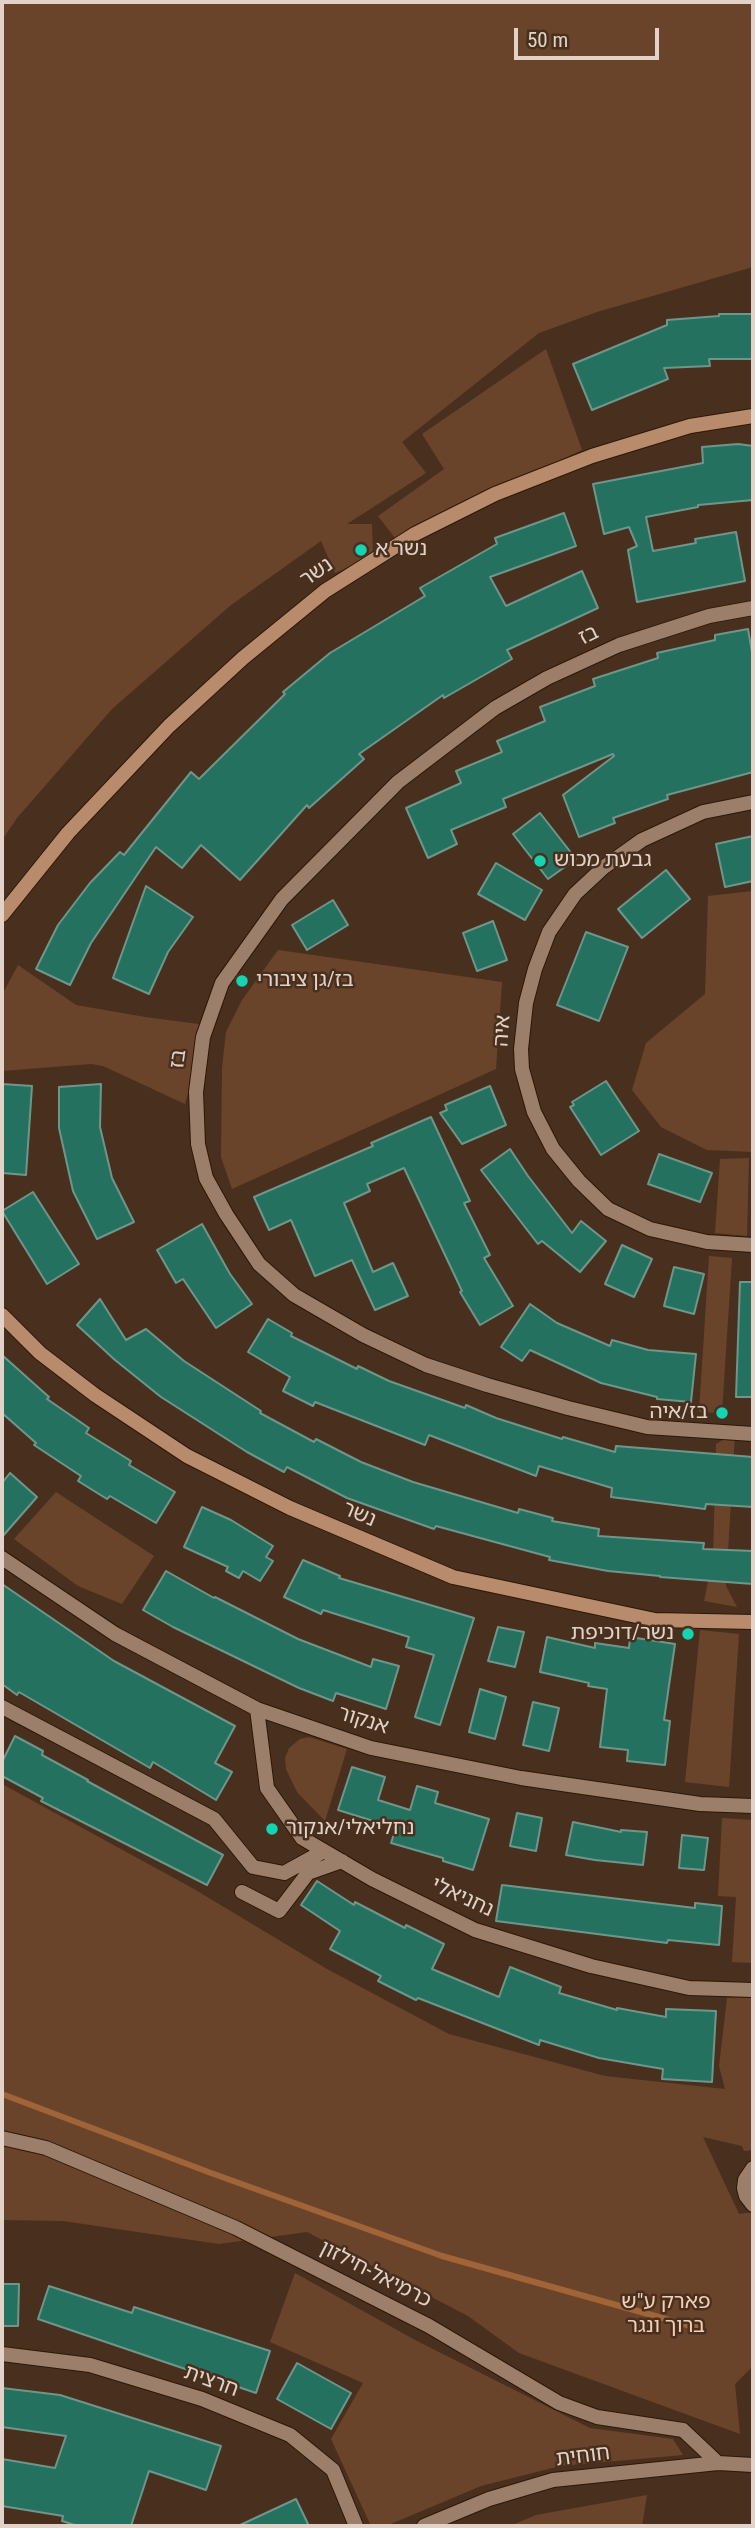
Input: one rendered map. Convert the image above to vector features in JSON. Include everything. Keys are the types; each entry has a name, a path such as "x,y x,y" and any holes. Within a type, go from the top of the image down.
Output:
{"street":[{"name":"נשר","path":"2,915 68,832 169,726 243,658 325,591 415,534 495,495 604,452 690,426 753,416"},
{"name":"בז","path":"753,608 709,615 619,645 547,678 495,708 398,782 282,899 222,983 203,1037 196,1092 198,1144 206,1178 259,1264 294,1295 374,1341 426,1365 487,1385 648,1427 753,1434"},
{"name":"איה","path":"753,802 704,812 642,840 604,867 575,894 549,932 535,969 526,1003 521,1049 522,1069 534,1112 553,1149 608,1209 650,1229 707,1242 753,1245"},
{"name":"נשר","path":"2,1315 40,1353 95,1395 187,1456 290,1508 453,1577 655,1620 753,1622"},
{"name":"אנקור","path":"2,1558 116,1634 257,1709 371,1748 521,1778 700,1804 753,1807"},
{"path":"2,1707 214,1819 253,1867 284,1873 324,1851"},
{"name":"נחניאלי","path":"257,1709 267,1788 302,1838 324,1851 475,1930 591,1966 689,1988 753,1990"},
{"path":"242,1892 279,1911 309,1873 342,1861"},
{"name":"כרמיאל-חילזון","path":"2,2138 47,2148 236,2228 429,2326 558,2403 597,2417 683,2430 718,2463"},
{"path":"753,2168 745,2180 744,2188 753,2205"},
{"name":"חרצית","path":"2,2354 90,2365 202,2399 290,2435 333,2470 356,2526"},
{"name":"חוחית","path":"424,2526 489,2498 553,2480 718,2463 753,2465"}],"green space":[{"path":"2,2 753,2 753,267 597,312 539,333 402,442 426,473 347,524 372,524 373,556 335,573 321,541 231,605 112,709 17,818 2,840"},
{"path":"546,349 582,450 395,538 378,516 444,469 422,434"},
{"path":"753,891 753,1152 707,1150 661,1127 632,1090 646,1043 705,994 708,896"},
{"path":"278,950 502,982 496,1069 232,1189 221,1157 222,1068 226,1032 242,1000"},
{"path":"18,965 76,1005 206,1025 185,1104 103,1066 91,1064 2,1071 2,995"},
{"path":"749,1158 747,1236 715,1233 720,1159"},
{"path":"709,1256 732,1258 722,1413 699,1412"},
{"path":"735,1433 726,1586 737,1607 704,1601 713,1558 716,1444"},
{"path":"56,1492 154,1556 122,1604 78,1586 14,1539"},
{"path":"700,1630 739,1634 729,1787 685,1782"},
{"path":"309,1737 347,1749 325,1821 297,1792 286,1769 285,1758 289,1748 300,1739"},
{"name":"פארק ע\"ש ברוך ונגר","path":"2,1784 194,1889 327,1969 449,2034 605,2076 725,2089 719,2066 727,1998 753,1997 753,2150 744,2151 742,2146 703,2137 739,2214 753,2212 753,2366 735,2384 740,2434 519,2353 468,2316 307,2232 219,2244 63,2221 2,2220"},
{"path":"722,1818 753,1820 753,1963 732,1962 736,1897 718,1896"},
{"path":"295,2273 415,2340 590,2428 673,2439 683,2455 560,2466 481,2486 386,2526 371,2526 331,2439 363,2383 270,2342"},
{"path":"647,2495 642,2526 510,2526 536,2515"}],"building":[{"path":"719,314 753,314 753,359 709,359 710,366 664,368 668,379 592,410 573,364 667,325 667,320"},
{"path":"738,444 753,446 753,500 698,505 646,517 653,551 696,543 695,539 736,532 745,581 637,602 628,550 637,546 629,527 604,534 593,484 703,463 702,447"},
{"path":"564,513 576,546 490,577 506,606 582,571 598,608 507,650 512,659 444,698 443,695 359,754 364,759 309,808 307,805 240,880 201,845 182,868 156,847 91,943 70,985 36,969 58,925 90,883 120,852 124,855 191,772 199,779 285,694 283,692 330,653 425,596 420,588 497,544 495,538"},
{"path":"748,629 753,658 753,772 667,795 668,799 613,818 615,823 579,837 563,795 614,756 613,754 503,799 506,807 451,830 457,844 428,858 406,808 461,783 456,771 502,752 497,741 545,721 540,707 595,686 593,679 658,658 657,653 715,640 715,635"},
{"path":"540,813 576,859 548,879 513,834"},
{"path":"753,836 753,881 725,887 716,844"},
{"path":"496,863 542,890 525,920 478,894"},
{"path":"666,870 690,899 642,938 618,909"},
{"path":"146,886 193,917 168,952 149,994 113,978"},
{"path":"333,900 348,925 307,950 292,925"},
{"path":"493,921 507,960 477,971 463,933"},
{"path":"586,932 628,947 599,1021 557,1005"},
{"path":"606,1081 639,1131 601,1155 570,1107 574,1105 572,1102"},
{"path":"2,1084 32,1086 26,1175 2,1173"},
{"path":"101,1084 100,1127 112,1178 134,1222 97,1239 73,1191 59,1128 59,1087"},
{"path":"490,1086 506,1125 462,1144 440,1113 447,1110 445,1105"},
{"path":"431,1117 470,1201 464,1203 490,1255 484,1258 513,1306 480,1325 460,1292 462,1291 404,1168 367,1184 370,1191 344,1203 373,1272 393,1263 408,1296 375,1310 352,1260 315,1276 291,1220 269,1230 254,1197 373,1146 371,1143"},
{"path":"510,1149 572,1233 581,1221 606,1241 580,1272 542,1241 538,1244 481,1170"},
{"path":"659,1154 712,1173 700,1202 648,1184"},
{"path":"33,1192 79,1264 47,1284 2,1211"},
{"path":"202,1224 230,1274 252,1304 216,1328 183,1279 176,1283 157,1250"},
{"path":"622,1245 652,1259 634,1297 605,1284"},
{"path":"674,1267 704,1274 694,1314 664,1306"},
{"path":"740,1282 753,1282 753,1397 736,1397"},
{"path":"100,1299 126,1340 146,1329 184,1361 261,1411 260,1413 314,1442 316,1439 361,1462 413,1482 518,1513 519,1509 553,1518 552,1521 599,1529 598,1536 704,1543 703,1549 753,1551 753,1584 608,1571 549,1560 550,1557 436,1526 434,1529 347,1498 287,1467 284,1472 247,1452 161,1397 77,1325"},
{"path":"530,1304 557,1323 610,1346 612,1340 648,1350 696,1354 691,1402 657,1399 601,1383 530,1350 522,1361 501,1347"},
{"path":"268,1319 292,1333 291,1336 357,1369 358,1366 389,1381 562,1439 563,1437 615,1452 616,1446 753,1457 753,1507 706,1504 705,1509 611,1497 612,1488 539,1466 536,1476 429,1435 425,1445 315,1402 313,1406 283,1391 290,1377 248,1352"},
{"path":"2,1355 49,1397 47,1399 89,1428 86,1433 131,1461 129,1465 175,1492 156,1523 78,1481 81,1476 34,1445 36,1443 2,1413"},
{"path":"10,1473 37,1497 2,1537 2,1483"},
{"path":"202,1507 231,1520 273,1546 266,1557 273,1561 260,1581 243,1571 239,1578 226,1571 228,1567 184,1547"},
{"path":"303,1560 340,1576 339,1578 474,1618 440,1725 415,1717 434,1655 406,1647 409,1637 323,1610 321,1614 284,1597"},
{"path":"166,1571 298,1639 371,1667 373,1659 399,1666 386,1709 336,1693 333,1701 299,1688 143,1610"},
{"path":"2,1584 114,1661 235,1726 215,1763 232,1772 216,1800 153,1762 150,1768 19,1692 17,1695 2,1684"},
{"path":"498,1627 524,1632 515,1667 488,1661"},
{"path":"547,1637 595,1648 595,1643 629,1648 630,1637 675,1644 664,1720 670,1721 665,1765 627,1761 628,1750 600,1747 607,1689 540,1672"},
{"path":"480,1689 506,1697 495,1739 469,1732"},
{"path":"533,1702 559,1708 549,1751 523,1745"},
{"path":"15,1736 43,1751 42,1755 87,1781 223,1855 207,1885 41,1801 43,1798 2,1776 2,1762"},
{"path":"352,1767 385,1777 378,1800 410,1810 417,1786 438,1792 435,1803 489,1819 473,1870 391,1843 396,1828 338,1810"},
{"path":"517,1813 542,1818 536,1851 510,1846"},
{"path":"573,1822 621,1832 647,1832 643,1865 566,1855"},
{"path":"682,1835 708,1838 704,1870 679,1868"},
{"path":"317,1881 354,1905 355,1902 405,1928 406,1925 444,1944 432,1969 499,1997 510,1967 561,1987 559,1993 617,2010 666,2017 666,2009 716,2011 712,2082 662,2079 663,2069 599,2058 540,2040 539,2045 418,1998 416,2000 378,1981 381,1976 330,1949 340,1931 301,1905"},
{"path":"502,1885 695,1908 695,1903 722,1906 719,1945 668,1940 667,1943 496,1921"},
{"path":"2,2284 19,2284 18,2326 2,2326"},
{"path":"49,2286 132,2313 134,2307 270,2351 256,2393 38,2319"},
{"path":"297,2363 351,2393 331,2429 277,2399"},
{"path":"2,2388 60,2395 221,2446 206,2490 149,2471 131,2526 78,2526 62,2521 63,2516 2,2506 2,2459 55,2468 66,2436 2,2427"},
{"path":"296,2499 309,2526 238,2526"}],"waterway":[{"path":"2,2094 442,2256 698,2328"}],"place":[{"name":"נשר א","path":"361,550"},
{"name":"גבעת מכוש","path":"540,861"},
{"name":"בז/גן ציבורי","path":"242,981"},
{"name":"בז/איה","path":"722,1413"},
{"name":"נשר/דוכיפת","path":"688,1634"},
{"name":"נחליאלי/אנקור","path":"272,1829"}]}
